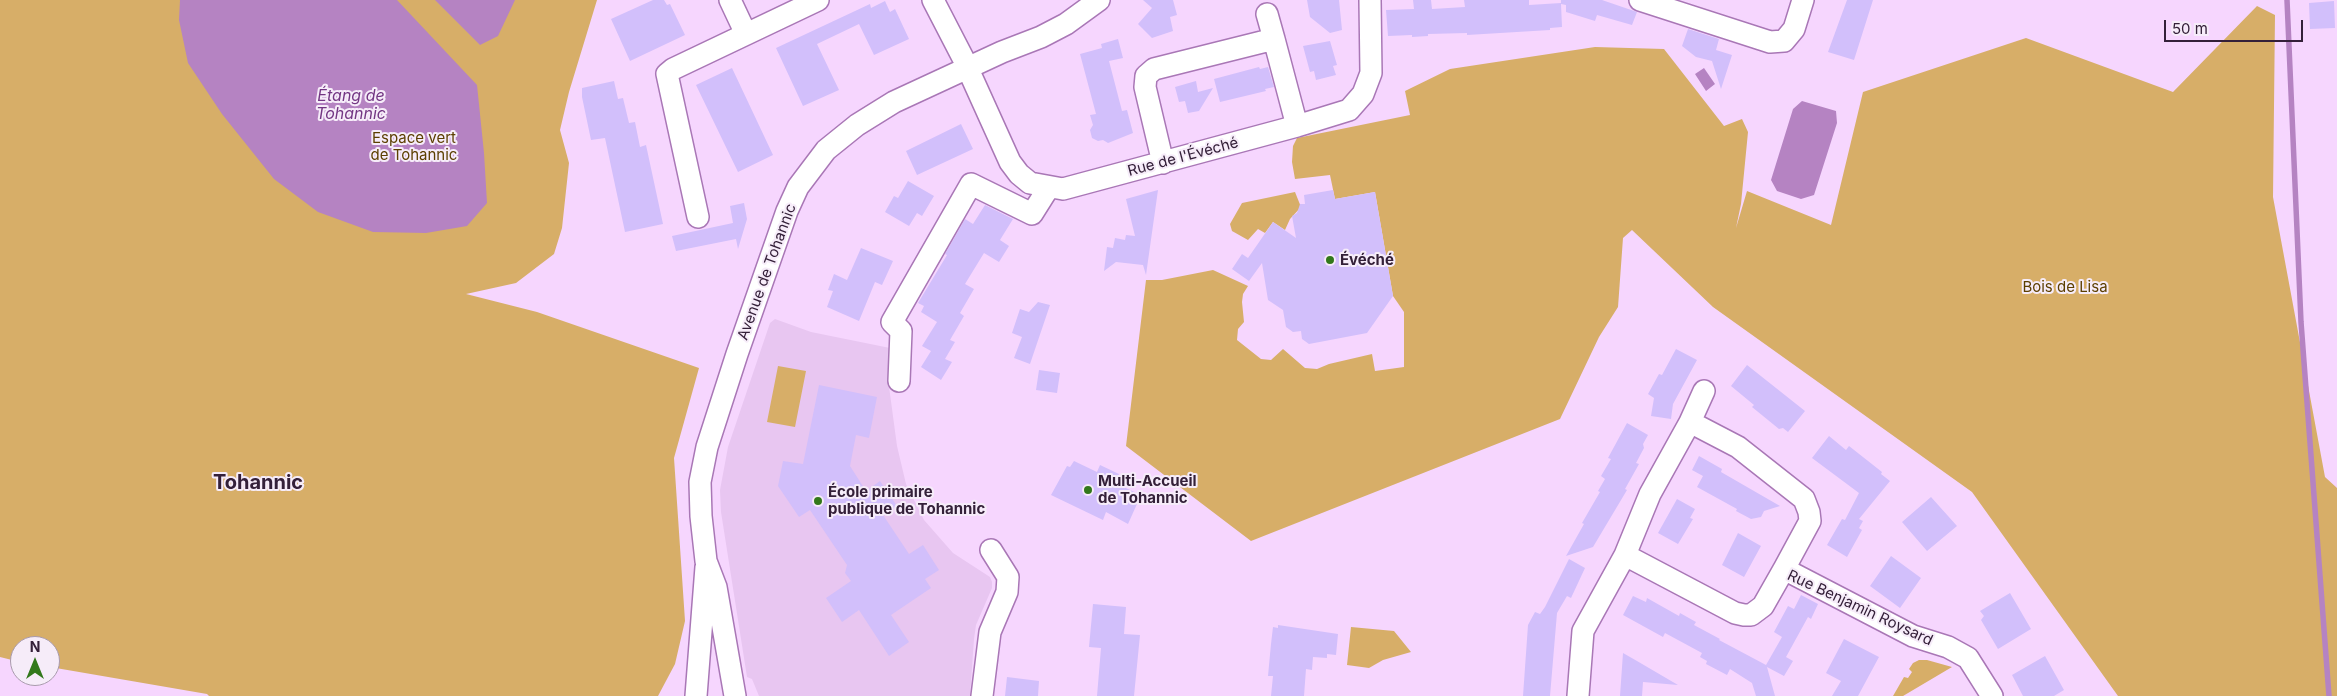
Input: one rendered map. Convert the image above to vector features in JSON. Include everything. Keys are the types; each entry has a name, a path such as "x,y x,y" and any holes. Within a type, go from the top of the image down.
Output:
{"street":[{"path":"730,0 746,34"},
{"path":"698,217 667,74 673,69 818,0"},
{"name":"Rue de l'Évéché","path":"933,0 967,68 1010,162 1019,174 1030,183 1050,188 1072,188 1340,114 1353,106 1363,94 1370,73 1370,0"},
{"name":"Avenue de Tohannic","path":"696,696 702,589 706,561 700,497 707,447 770,257 798,187 826,150 857,125 894,102 1058,28 1099,0"},
{"path":"1640,0 1770,42 1784,41 1794,29 1803,0"},
{"path":"1267,14 1297,126"},
{"path":"1163,163 1145,87 1146,76 1154,69 1274,39"},
{"path":"899,381 902,331 892,322 971,184 1032,214 1050,188"},
{"path":"1578,696 1583,631 1626,555 1650,494 1690,422 1704,391"},
{"path":"1690,422 1738,447 1804,499 1810,521 1784,569"},
{"path":"982,696 990,632 1007,592 1008,577 991,550"},
{"name":"Rue Benjamin Roysard","path":"1626,555 1735,613 1744,615 1751,615 1763,606 1784,569 1913,636 1948,647 1968,658 1992,696"},
{"name":"Avenue de Tohannic","path":"706,561 716,587 734,696"}],"shaded area":[{"name":"École primaire publique de Tohannic","path":"775,319 811,332 890,348 888,379 897,446 906,484 924,520 953,553 990,577 992,582 992,588 976,625 970,696 759,696 752,679 747,677 721,512 720,490 728,447 770,323"}],"green space":[{"name":"Espace vert de Tohannic","path":"0,0 597,0 569,92 560,130 569,163 562,228 554,254 516,283 466,294 537,312 699,368 674,458 685,621 675,664 658,696 209,696 207,694 60,669 60,636 10,636 10,660 0,657"},
{"name":"Bois de Lisa","path":"2257,6 2275,15 2273,197 2325,477 2337,488 2337,696 2118,696 1972,492 1713,307 1632,230 1623,238 1618,307 1599,337 1560,419 1251,541 1126,446 1146,280 1162,280 1213,270 1248,286 1243,294 1244,322 1238,329 1237,340 1261,359 1271,360 1283,349 1305,368 1317,369 1329,364 1372,354 1375,371 1404,367 1404,312 1393,296 1375,192 1335,199 1330,175 1295,179 1292,162 1293,146 1297,138 1410,115 1405,91 1450,69 1595,47 1664,49 1724,126 1742,119 1748,132 1741,204 1736,228 1747,191 1831,225 1863,92 2026,38 2173,92"},
{"path":"1295,192 1301,207 1290,219 1285,230 1273,222 1265,233 1258,229 1248,240 1232,231 1230,224 1242,203"},
{"path":"778,366 806,371 795,427 767,422"},
{"path":"1351,627 1394,631 1411,652 1383,660 1369,668 1347,665"},
{"path":"1919,660 1927,660 1952,667 1903,696 1893,696 1904,677 1908,678 1912,672 1909,669 1913,663"}],"water":[{"name":"Étang de Tohannic","path":"180,0 397,0 477,85 487,203 467,226 426,233 373,232 318,212 274,179 222,114 188,63 179,20"},
{"path":"435,0 515,0 498,36 480,45"},
{"path":"1704,68 1715,84 1706,91 1695,74"},
{"path":"1802,101 1836,111 1837,123 1814,195 1801,199 1777,191 1771,180 1793,109"}],"building":[{"path":"653,0 664,0 667,5 670,4 685,35 630,61 611,19"},
{"path":"1143,0 1173,0 1177,15 1170,17 1173,31 1152,38 1138,24 1152,8"},
{"path":"1307,0 1339,0 1342,30 1330,33 1310,17"},
{"path":"1413,0 1431,0 1432,9 1465,7 1464,0 1529,0 1529,5 1561,3 1561,0 1602,0 1637,12 1632,25 1597,15 1595,21 1566,12 1566,5 1561,4 1562,27 1550,28 1550,30 1467,35 1467,33 1428,34 1428,36 1412,37 1412,35 1388,36 1386,10 1414,9"},
{"path":"1847,0 1873,0 1854,60 1828,52"},
{"path":"885,1 890,12 895,9 909,39 874,55 859,24 817,44 839,90 803,106 776,48 870,4 871,8"},
{"path":"2334,1 2335,28 2310,29 2309,3"},
{"path":"1688,29 1719,39 1716,50 1732,55 1721,89 1712,61 1696,57 1682,46"},
{"path":"1118,39 1123,58 1109,61 1122,111 1127,110 1133,133 1108,143 1092,138 1090,130 1093,125 1090,115 1096,114 1080,54 1102,48 1101,44"},
{"path":"1330,41 1337,65 1333,66 1336,75 1316,80 1314,71 1310,72 1303,46"},
{"path":"1259,67 1260,69 1268,67 1274,87 1265,89 1266,91 1220,102 1214,79"},
{"path":"732,68 773,155 738,172 696,85"},
{"path":"614,81 618,99 623,98 629,123 635,122 640,147 646,145 663,224 625,232 605,138 591,140 582,97 582,88"},
{"path":"1196,81 1198,92 1213,88 1199,111 1188,113 1185,101 1179,102 1175,87"},
{"path":"961,124 973,149 917,175 906,151"},
{"path":"908,181 934,196 922,216 917,213 909,226 885,212 894,196 898,198"},
{"path":"1158,190 1146,275 1143,265 1116,262 1104,271 1107,247 1113,248 1115,238 1125,240 1126,235 1135,236 1126,199"},
{"name":"Évéché","path":"1333,190 1335,199 1375,192 1393,296 1367,333 1309,344 1302,339 1301,331 1293,332 1286,327 1283,310 1268,300 1262,263 1249,281 1232,269 1242,254 1248,258 1273,222 1296,238 1292,216 1297,213 1300,204 1305,204 1304,195"},
{"path":"744,203 747,219 738,249 736,239 676,251 672,236 733,223 730,206"},
{"path":"985,205 1013,219 1000,240 1009,246 999,262 984,253 965,284 974,289 960,313 964,316 950,340 955,342 945,359 952,362 941,380 921,367 931,351 922,346 937,322 921,312 924,306 918,303 947,255 945,254 965,219 973,224"},
{"path":"861,248 893,261 882,285 875,282 859,321 827,307 833,291 828,290 834,274 847,280"},
{"path":"1038,302 1050,305 1030,364 1014,358 1022,337 1012,333 1020,309 1029,312"},
{"path":"1676,349 1697,360 1673,404 1671,419 1651,416 1654,398 1648,394 1659,374 1662,375"},
{"path":"1747,365 1805,411 1788,432 1783,428 1779,429 1752,407 1754,405 1731,386"},
{"path":"1039,370 1060,373 1057,393 1036,390"},
{"path":"819,385 877,397 869,438 856,435 850,466 866,491 880,481 897,506 883,515 909,554 923,545 939,570 925,579 931,588 891,615 909,642 889,656 859,610 842,622 826,598 851,581 845,573 847,565 810,510 799,517 778,486 783,461 803,464"},
{"path":"1627,423 1648,435 1636,463 1639,464 1625,489 1627,490 1593,547 1566,556 1600,492 1598,491 1605,479 1601,476 1611,459 1608,458"},
{"path":"1829,436 1846,450 1849,446 1882,472 1881,474 1890,481 1859,519 1863,521 1859,528 1862,530 1847,557 1827,545 1842,519 1845,520 1859,493 1812,458"},
{"path":"1699,456 1722,469 1721,472 1780,506 1764,511 1761,517 1751,519 1697,487 1703,476 1692,470"},
{"name":"Multi-Accueil de Tohannic","path":"1074,461 1097,472 1100,465 1119,474 1115,483 1141,495 1128,524 1106,512 1103,520 1051,495 1067,466 1070,467"},
{"path":"1931,497 1957,526 1927,551 1902,522"},
{"path":"1677,499 1695,509 1690,518 1693,519 1678,544 1658,533"},
{"path":"1738,533 1761,546 1744,577 1722,565"},
{"path":"1891,556 1921,578 1900,608 1870,586"},
{"path":"1569,559 1585,568 1571,598 1567,596 1557,613 1550,696 1523,696 1528,625 1535,612 1540,614 1545,607"},
{"path":"2010,593 2031,629 1998,649 1981,620 1984,616 1980,611"},
{"path":"1801,595 1818,604 1811,619 1808,617 1786,657 1793,661 1784,676 1767,667 1775,696 1756,696 1752,683 1730,669 1727,675 1706,664 1707,661 1700,657 1702,653 1665,633 1663,637 1623,615 1633,596 1646,602 1647,598 1679,616 1680,613 1696,622 1694,625 1766,665 1782,637 1774,632 1788,606 1794,609"},
{"path":"1093,604 1126,607 1124,634 1140,635 1134,696 1097,696 1101,648 1089,647"},
{"path":"1278,625 1338,634 1336,655 1327,654 1327,658 1313,657 1312,670 1306,669 1304,696 1271,696 1273,676 1268,676 1271,644 1273,627 1278,628"},
{"path":"1844,639 1879,657 1858,696 1832,696 1841,681 1826,673"},
{"path":"1623,653 1678,685 1643,682 1642,696 1620,696"},
{"path":"2045,656 2064,690 2054,696 2023,696 2012,675"},
{"path":"1007,677 1039,681 1038,696 1005,696"}],"waterway":[{"path":"2287,0 2301,322 2329,696"}],"place":[{"name":"Évéché","path":"1330,260"},
{"name":"Multi-Accueil de Tohannic","path":"1088,490"},
{"name":"École primaire publique de Tohannic","path":"818,501"}],"district":[{"name":"Tohannic","path":"258,483"}]}
